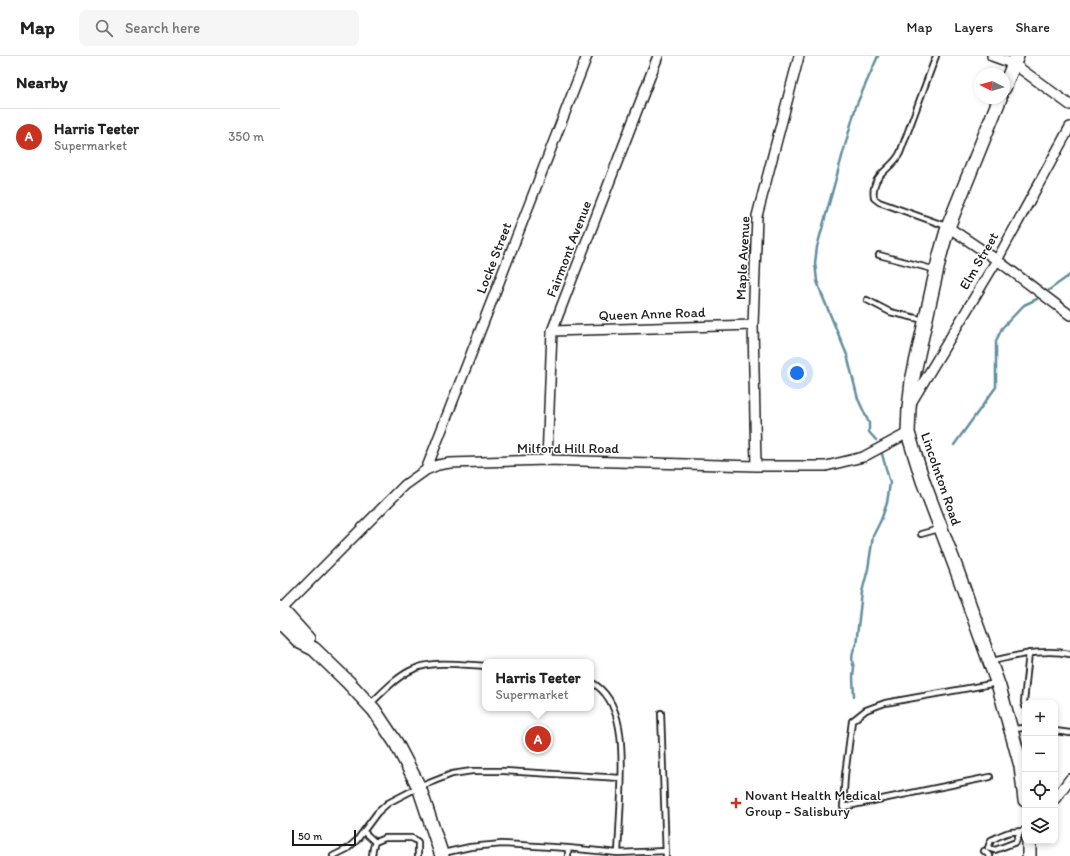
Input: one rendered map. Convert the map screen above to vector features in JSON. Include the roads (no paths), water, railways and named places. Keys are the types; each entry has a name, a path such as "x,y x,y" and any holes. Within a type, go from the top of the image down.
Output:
{"street":[{"name":"Locke Street","path":"426,470 587,56"},
{"name":"Fairmont Avenue","path":"547,460 552,331 658,56"},
{"name":"Maple Avenue","path":"756,466 754,325 757,216 799,56"},
{"path":"992,56 1015,60 1070,105"},
{"path":"1010,73 1015,60"},
{"name":"Lincolnton Road","path":"998,104 948,227 912,381 908,433 916,462 990,662 1021,766 1022,774"},
{"name":"Elm Street","path":"909,408 997,260 1070,127"},
{"path":"948,227 997,260 1070,315"},
{"name":"Queen Anne Road","path":"552,331 754,325"},
{"name":"Milford Hill Road","path":"280,612 405,485 416,476 438,465 450,463 547,460 756,466 826,466 863,457 908,433"},
{"path":"280,612 300,642 314,649 369,705 396,744 419,787 442,855"},
{"path":"1058,795 1070,779"},
{"path":"1027,844 1030,856"}],"lane":[{"path":"936,56 900,153 897,159 882,172 875,184 873,192 874,198 879,202 948,227"},
{"path":"879,255 937,270"},
{"path":"867,300 890,312 926,320"},
{"path":"921,534 941,529"},
{"path":"990,662 1029,653 1046,651 1070,654"},
{"path":"1024,700 1029,653"},
{"path":"369,705 401,677 414,669 432,665 482,666"},
{"path":"990,778 843,807 845,775 852,721 866,710 885,703 997,683"},
{"path":"594,684 600,687 610,701 617,717 621,740 618,853"},
{"path":"442,855 470,847 502,844 618,853 665,853 661,713"},
{"path":"1010,729 1022,728"},
{"path":"1058,731 1070,733"},
{"path":"333,856 341,854 364,832 374,816 383,806 419,787 452,774 472,771 531,772 621,778"},
{"path":"364,832 376,842"},
{"path":"1010,832 1025,834 1016,842 995,850 988,848 992,840 1010,832"},
{"path":"372,856 372,848 376,842 385,838 414,839 418,842 418,856"},
{"path":"568,848 568,856"},
{"path":"984,851 990,856"}],"waterway":[{"path":"876,440 869,432 869,423 858,399 847,355 817,281 815,263 817,247 856,106 878,56"},
{"path":"1049,290 1070,275"},
{"path":"954,445 996,387 996,341 1002,328 1024,305 1037,299"},
{"path":"854,696 854,667 852,656 856,645 862,592 868,569 873,536 887,503 890,483 882,454"}],"place":[{"name":"Harris Teeter","path":"538,739"},
{"name":"Novant Health Medical Group - Salisbury","path":"736,803"}]}
